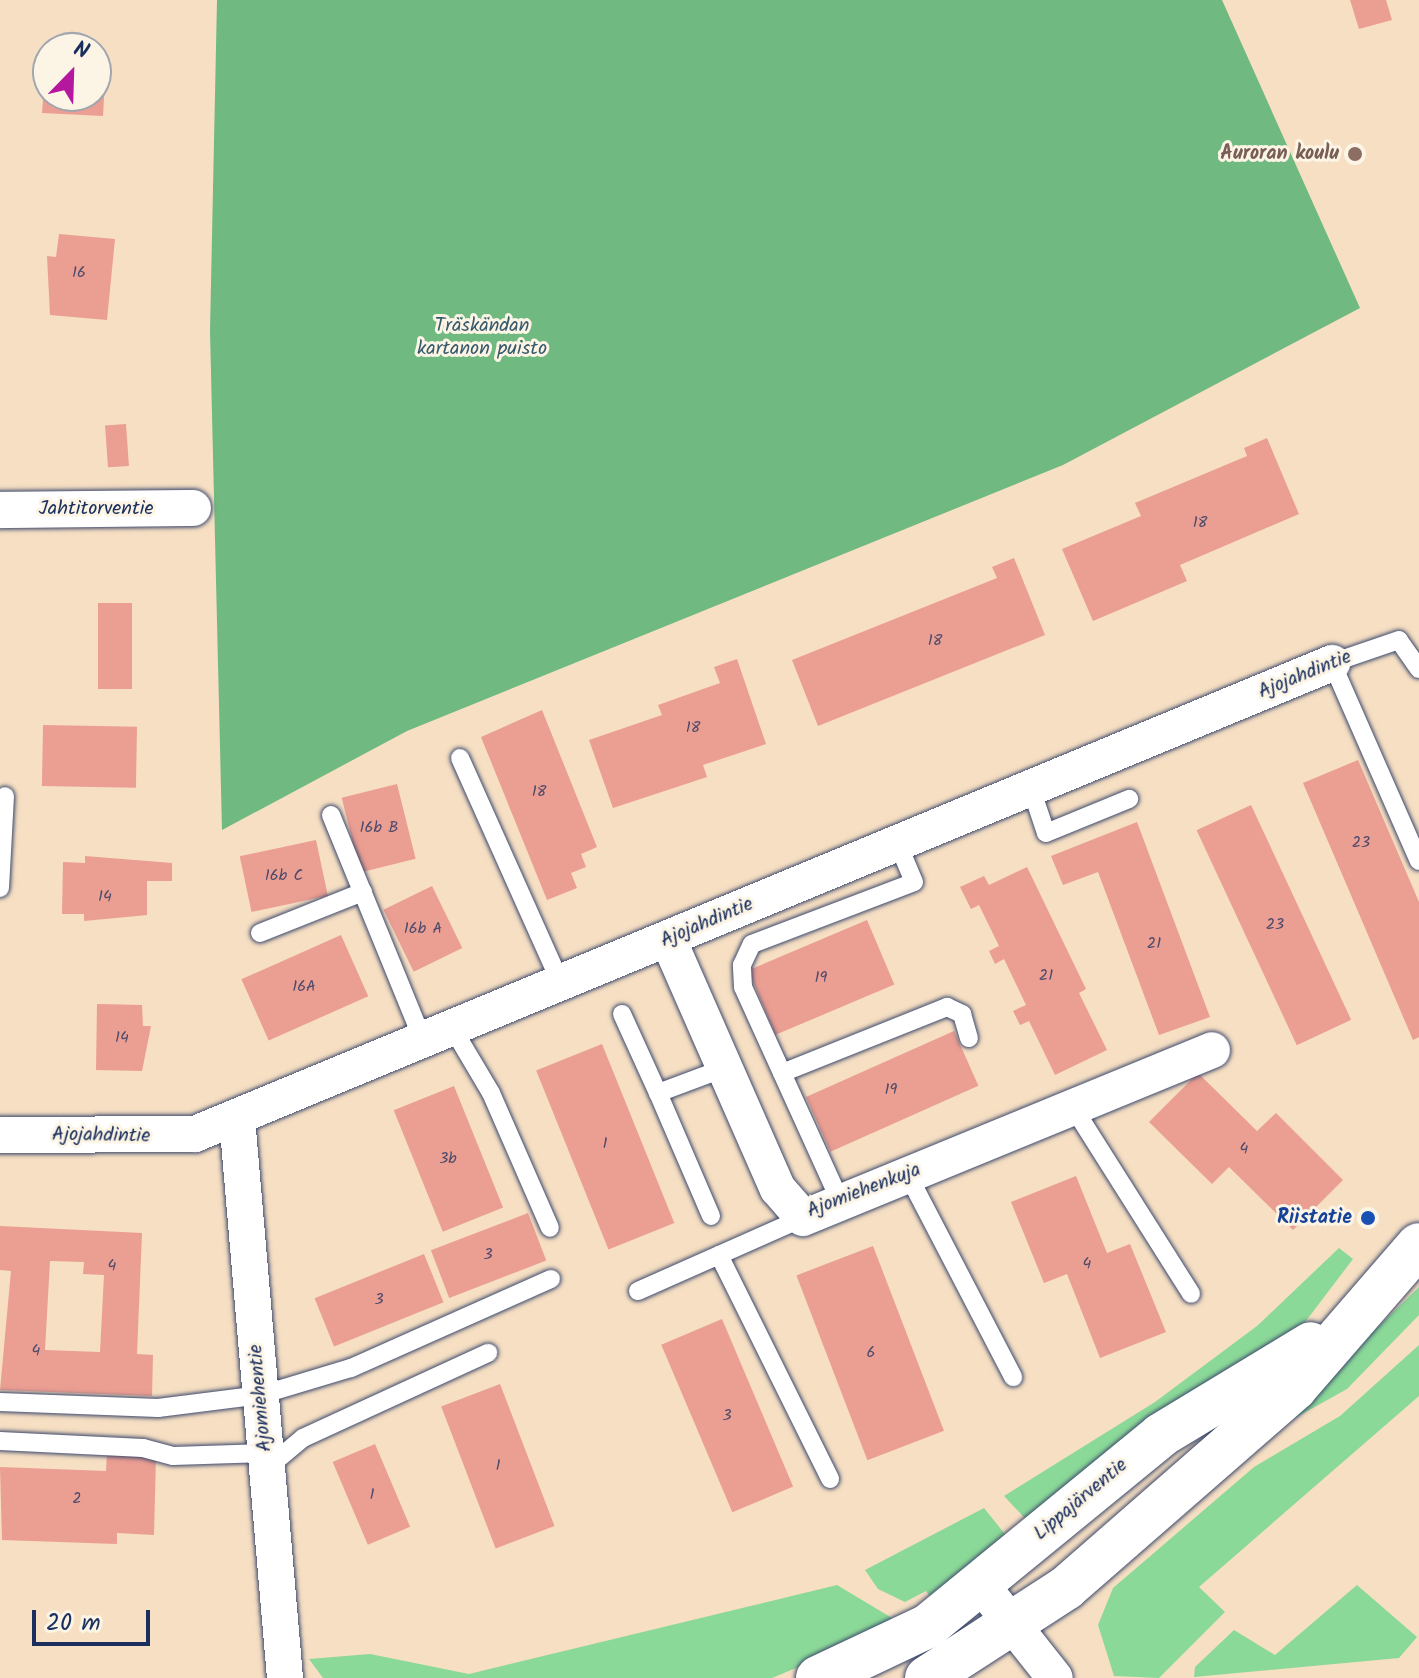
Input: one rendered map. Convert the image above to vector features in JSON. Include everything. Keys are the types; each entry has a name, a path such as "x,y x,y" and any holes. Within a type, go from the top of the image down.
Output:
{"main road":[{"name":"Lippajärventie","path":"927,1678 1014,1626 1295,1388 1347,1322 1419,1245"},
{"name":"Lippajärventie","path":"818,1678 928,1626 982,1586 1161,1435 1347,1322"}],"street":[{"name":"Jahtitorventie","path":"0,510 193,508"},
{"name":"Ajojahdintie","path":"0,1135 162,1137 237,1118 1332,663"},
{"name":"Ajomiehenkuja","path":"668,939 778,1189 803,1218 1212,1050"},
{"name":"Ajomiehentie","path":"237,1118 285,1678"},
{"path":"982,1586 1055,1678"}],"lane":[{"name":"Ajojahdintie","path":"1332,663 1399,640 1419,669"},
{"path":"1332,663 1419,861"},
{"path":"460,758 561,984"},
{"path":"1031,788 1046,833 1129,799"},
{"path":"0,888 5,796"},
{"path":"331,815 363,892 438,1035 491,1093 550,1228"},
{"path":"841,1203 743,987 742,965 752,944 914,882 898,844"},
{"path":"260,933 363,892"},
{"path":"782,1073 947,1007 962,1014 969,1038"},
{"path":"622,1014 711,1216"},
{"path":"658,1093 725,1068"},
{"path":"1073,1107 1191,1294"},
{"path":"908,1175 1013,1377"},
{"path":"638,1291 803,1218"},
{"path":"719,1255 830,1479"},
{"path":"0,1402 158,1408 261,1395 351,1368 551,1279"},
{"path":"0,1441 143,1448 173,1456 267,1460 303,1438 488,1353"}],"green space":[{"name":"Träskändan kartanon puisto","path":"217,0 1222,0 1360,308 1063,465 407,731 222,830 210,331"},
{"path":"1339,1248 1353,1259 1296,1334 1032,1526 1004,1496 1155,1402 1257,1326"},
{"path":"1419,1287 1419,1315 1347,1389 1270,1432"},
{"path":"1419,1345 1419,1396 1199,1587 1225,1612 1159,1678 1114,1676 1098,1625 1113,1588 1254,1467 1340,1416"},
{"path":"984,1508 1012,1543 935,1604 926,1591 905,1602 878,1589 865,1570"},
{"path":"837,1585 902,1624 772,1678 323,1678 309,1659 370,1654 469,1674"},
{"path":"1357,1585 1417,1637 1399,1658 1194,1677 1195,1667 1234,1630 1275,1655"}],"building":[{"path":"1350,0 1386,0 1392,20 1359,29"},
{"path":"42,112 103,112 103,116"},
{"path":"59,234 115,239 107,320 50,315 47,256 56,257"},
{"path":"126,424 129,466 108,467 105,425"},
{"path":"1267,438 1299,514 1180,565 1187,581 1093,621 1062,549 1141,516 1135,503 1247,456 1244,448"},
{"path":"1014,558 1045,635 818,726 792,660 997,578 992,567"},
{"path":"98,603 132,603 132,689 98,689"},
{"path":"737,659 766,744 703,765 707,777 613,808 589,740 662,715 658,705 720,683 714,667"},
{"path":"542,710 597,847 581,854 586,867 571,873 577,888 547,900 481,737"},
{"path":"43,725 137,727 136,788 42,786"},
{"path":"1358,760 1419,902 1419,1037 1413,1040 1303,783"},
{"path":"397,784 416,859 360,873 342,798"},
{"path":"1251,805 1351,1020 1297,1045 1197,830"},
{"path":"1137,822 1210,1017 1159,1035 1098,872 1063,885 1051,856"},
{"path":"316,840 328,896 252,912 240,856"},
{"path":"85,856 172,863 172,881 147,881 147,915 84,921 84,914 62,914 63,862 85,863"},
{"path":"1027,867 1086,989 1079,993 1107,1050 1055,1075 1029,1021 1020,1025 1013,1011 1026,1005 1004,959 995,964 989,951 999,946 979,905 971,909 960,887 984,876 989,885"},
{"path":"432,886 462,948 414,972 383,910"},
{"path":"867,920 894,984 776,1035 748,970"},
{"path":"341,935 368,996 269,1041 241,979"},
{"path":"97,1004 142,1005 143,1026 151,1026 142,1071 96,1070"},
{"path":"954,1031 978,1086 830,1152 806,1097"},
{"path":"602,1044 674,1223 608,1250 536,1071"},
{"path":"1198,1073 1257,1131 1276,1113 1343,1180 1293,1230 1229,1167 1212,1184 1149,1122"},
{"path":"454,1086 503,1207 443,1232 394,1110"},
{"path":"1076,1176 1107,1253 1130,1244 1166,1332 1100,1358 1067,1274 1044,1283 1011,1202"},
{"path":"528,1213 546,1261 449,1298 431,1250"},
{"path":"0,1226 142,1233 137,1354 153,1355 152,1396 0,1390 11,1271 0,1270","holes":["50,1261 84,1262 83,1274 104,1275 100,1352 45,1350"]},
{"path":"873,1246 944,1431 867,1460 796,1275"},
{"path":"424,1254 443,1302 334,1346 315,1298"},
{"path":"722,1319 793,1487 732,1512 661,1345"},
{"path":"500,1384 554,1526 496,1548 441,1407"},
{"path":"375,1444 410,1527 368,1545 333,1462"},
{"path":"107,1453 156,1455 154,1535 117,1533 117,1544 2,1540 0,1467 106,1471"}],"place":[{"name":"Auroran koulu","path":"1355,154"},
{"name":"Riistatie","path":"1368,1218"}]}
